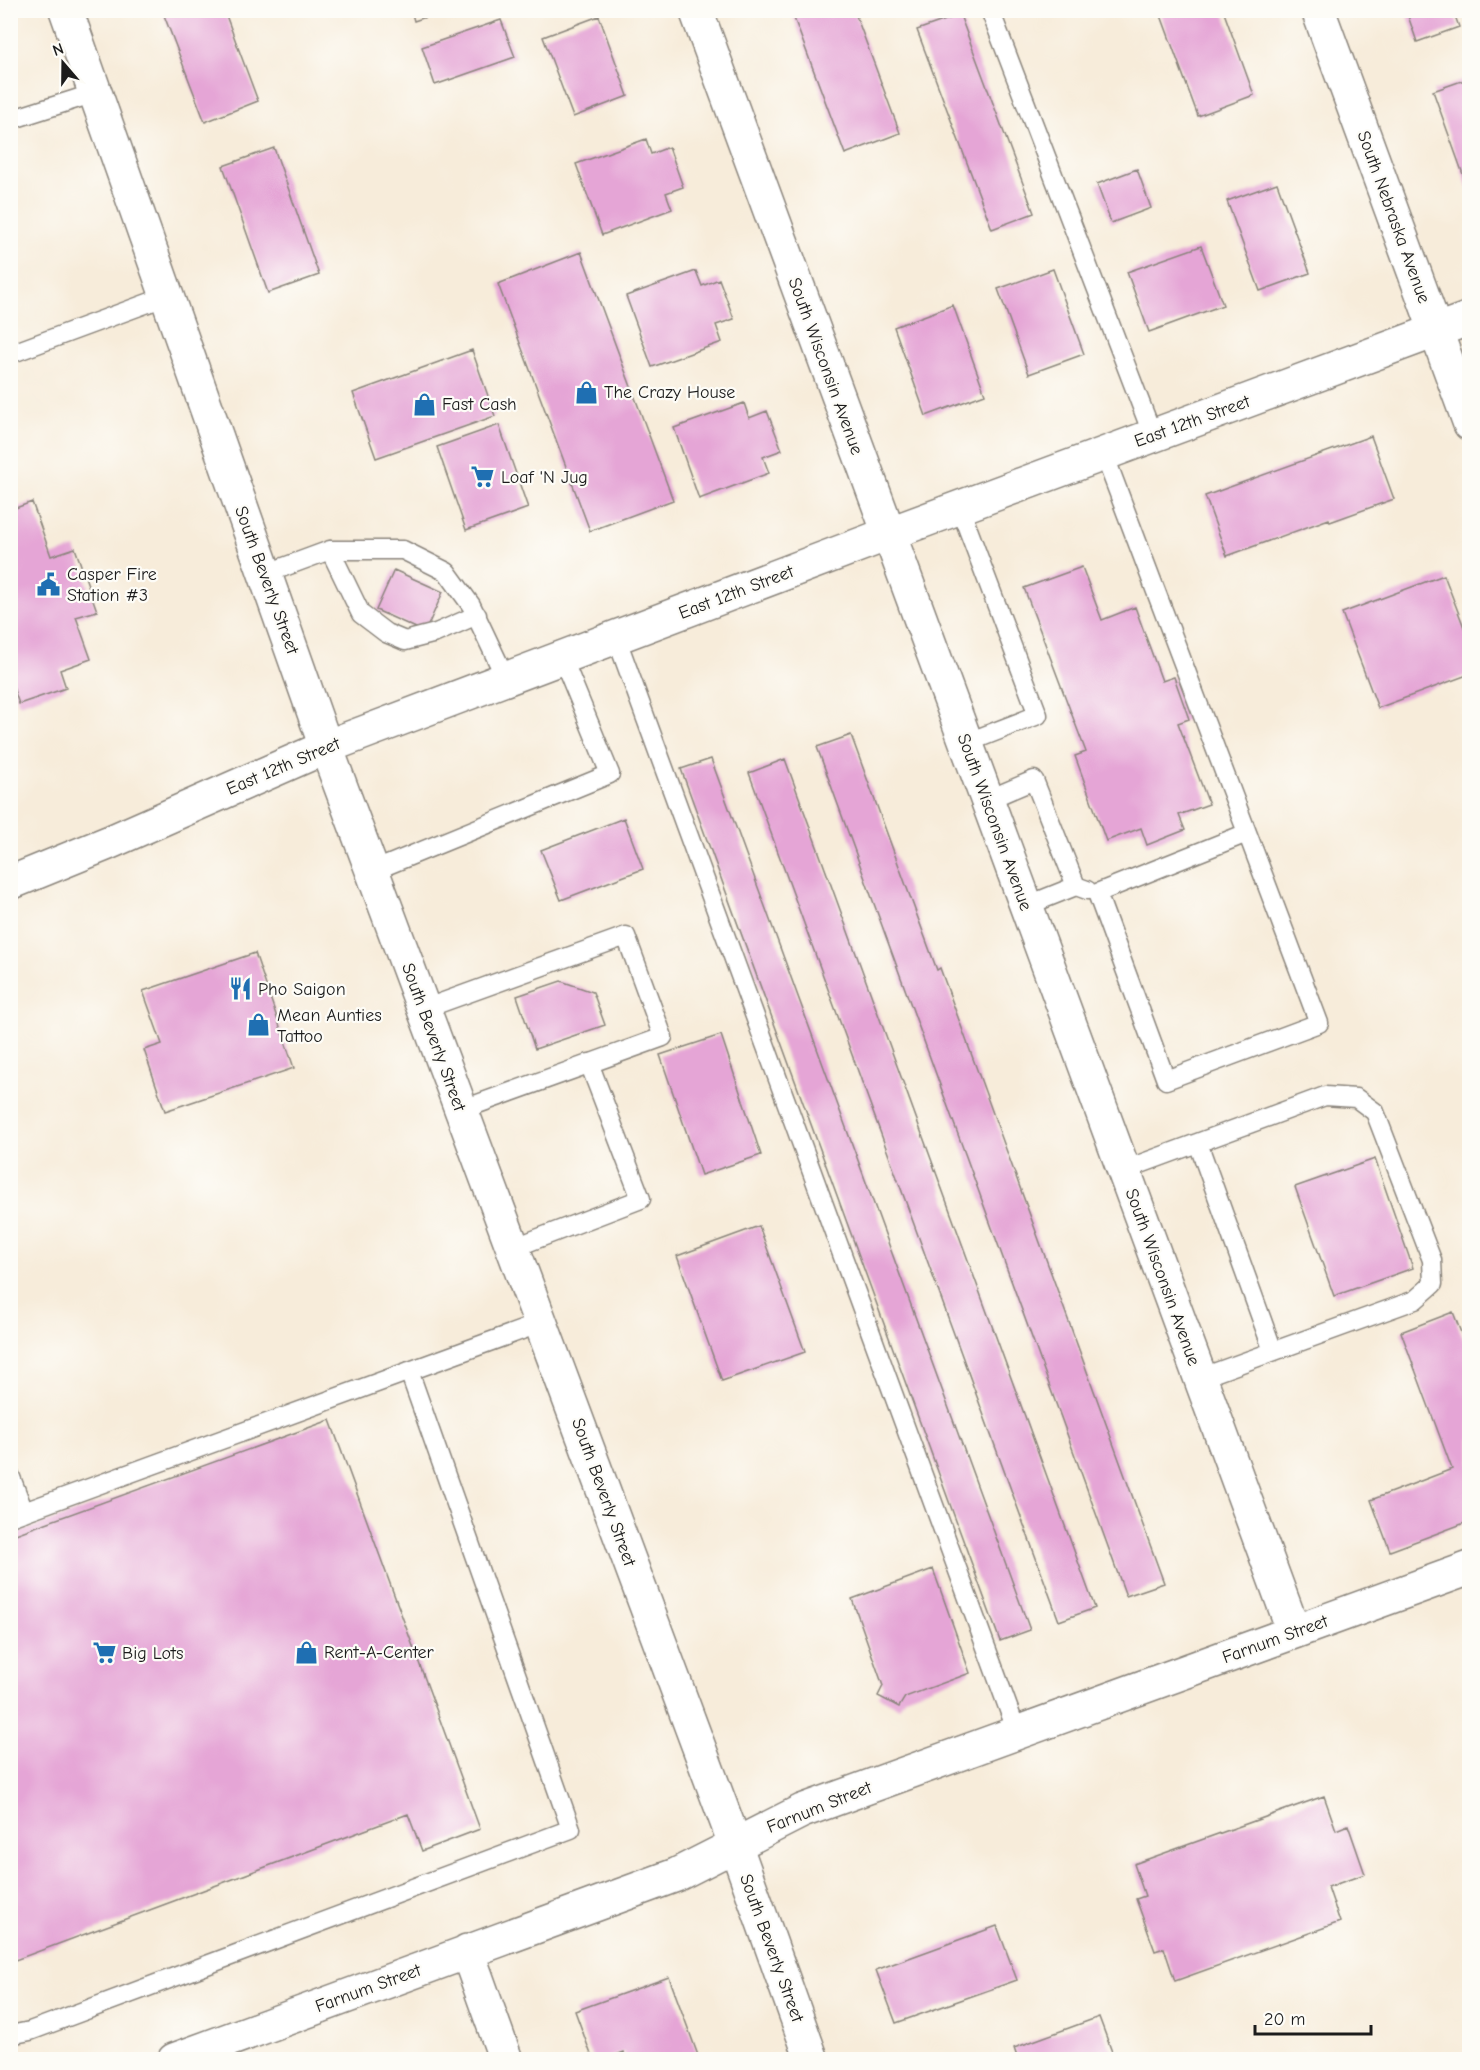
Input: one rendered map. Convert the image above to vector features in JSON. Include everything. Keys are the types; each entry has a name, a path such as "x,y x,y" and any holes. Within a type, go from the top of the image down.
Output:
{"street":[{"name":"South Beverly Street","path":"66,10 326,747 735,1844 812,2060"},
{"name":"South Wisconsin Avenue","path":"696,10 1294,1632"},
{"name":"South Nebraska Avenue","path":"1318,10 1470,424"},
{"name":"East 12th Street","path":"10,883 108,843 326,747 888,534 1470,318"},
{"name":"Farnum Street","path":"174,2060 676,1875 802,1811 1470,1568"},
{"path":"467,1951 506,2060"}],"lane":[{"path":"990,10 1153,435"},
{"path":"10,120 95,93"},
{"path":"10,354 167,296"},
{"path":"1097,893 1166,1080 1319,1023 1104,454"},
{"path":"960,508 1038,715 966,743"},
{"path":"330,550 361,614 386,633 405,641 436,633 477,615"},
{"path":"265,574 330,550 403,550 447,572 477,615 506,679"},
{"path":"616,637 1017,1732"},
{"path":"373,871 609,774 562,657"},
{"path":"987,800 1034,780 1076,886"},
{"path":"1026,906 1076,886 1097,893 1247,834"},
{"path":"424,1009 626,936 663,1037 461,1110"},
{"path":"513,1248 641,1199 589,1063"},
{"path":"1124,1170 1325,1096 1356,1098 1375,1112 1432,1260 1433,1284 1415,1300 1200,1378"},
{"path":"1198,1143 1274,1351"},
{"path":"10,1475 17,1514 541,1323"},
{"path":"10,2035 30,2031 570,1829 409,1371"}],"building":[{"path":"162,10 224,10 258,101 205,122"},
{"path":"411,10 444,10 444,11 414,21"},
{"path":"791,10 854,10 900,133 845,154"},
{"path":"1159,10 1223,10 1254,95 1198,116"},
{"path":"1406,10 1453,10 1459,27 1417,42"},
{"path":"960,15 1034,213 992,229 917,30"},
{"path":"599,16 628,96 573,117 543,37"},
{"path":"501,20 515,57 435,85 422,47"},
{"path":"1470,78 1470,191 1469,191 1433,91"},
{"path":"646,139 651,154 669,147 683,187 666,193 672,209 602,235 576,164"},
{"path":"274,148 319,275 268,293 223,166"},
{"path":"1137,169 1151,208 1111,223 1097,184"},
{"path":"1277,183 1310,273 1260,291 1227,201"},
{"path":"1201,246 1223,305 1149,332 1127,272"},
{"name":"The Crazy House","path":"581,252 673,500 590,531 498,284"},
{"path":"1053,269 1084,354 1029,374 998,289"},
{"path":"696,271 702,286 719,279 734,319 716,325 722,342 652,367 626,296"},
{"path":"953,305 985,394 926,416 894,327"},
{"name":"Fast Cash","path":"472,350 495,416 376,458 353,393"},
{"path":"744,403 749,418 767,411 782,450 763,457 769,473 699,499 674,428"},
{"name":"Loaf 'N Jug","path":"499,425 528,508 466,530 437,447"},
{"path":"1371,436 1394,499 1330,522 1329,519 1227,556 1205,496"},
{"name":"Casper Fire Station #3","path":"32,502 51,556 75,548 97,611 76,617 91,659 60,670 66,688 19,704 13,687 10,688 10,510"},
{"path":"1082,567 1102,620 1135,607 1162,681 1174,677 1189,719 1178,723 1209,804 1179,815 1185,830 1147,845 1141,828 1106,841 1075,756 1086,752 1024,588"},
{"path":"394,570 443,592 425,632 376,610"},
{"path":"1444,575 1470,643 1470,674 1378,708 1342,613"},
{"path":"851,735 937,970 940,968 1164,1583 1126,1596 817,747"},
{"path":"711,759 1030,1630 1000,1641 681,769"},
{"path":"785,759 1095,1608 1059,1621 749,773"},
{"path":"624,818 643,869 561,900 541,850"},
{"path":"255,953 294,1068 165,1111 144,1050 162,1044 143,991"},
{"path":"561,981 593,992 605,1025 535,1049 517,996"},
{"path":"721,1035 761,1155 701,1175 660,1055"},
{"path":"1375,1159 1413,1268 1334,1296 1295,1187"},
{"path":"759,1226 805,1352 722,1381 677,1256"},
{"path":"1453,1312 1470,1356 1470,1521 1390,1551 1371,1500 1452,1469 1401,1332"},
{"path":"330,1420 480,1829 422,1851 408,1814 10,1962 10,1536"},
{"path":"933,1569 970,1673 905,1697 899,1707 878,1696 883,1686 852,1599"},
{"path":"1324,1796 1336,1830 1348,1825 1365,1874 1328,1887 1340,1922 1175,1981 1164,1948 1155,1951 1136,1899 1145,1896 1134,1864"},
{"path":"997,1926 1017,1980 896,2023 876,1970"},
{"path":"669,1977 699,2058 693,2060 626,2060 624,2052 603,2060 593,2060 575,2011"},
{"path":"1099,2017 1115,2060 1018,2060 1014,2048"}],"place":[{"name":"The Crazy House","path":"586,392"},
{"name":"Fast Cash","path":"424,404"},
{"name":"Loaf 'N Jug","path":"483,477"},
{"name":"Casper Fire Station #3","path":"49,584"},
{"name":"Pho Saigon","path":"240,989"},
{"name":"Mean Aunties Tattoo","path":"259,1025"},
{"name":"Rent-A-Center","path":"306,1652"},
{"name":"Big Lots","path":"104,1653"}]}
